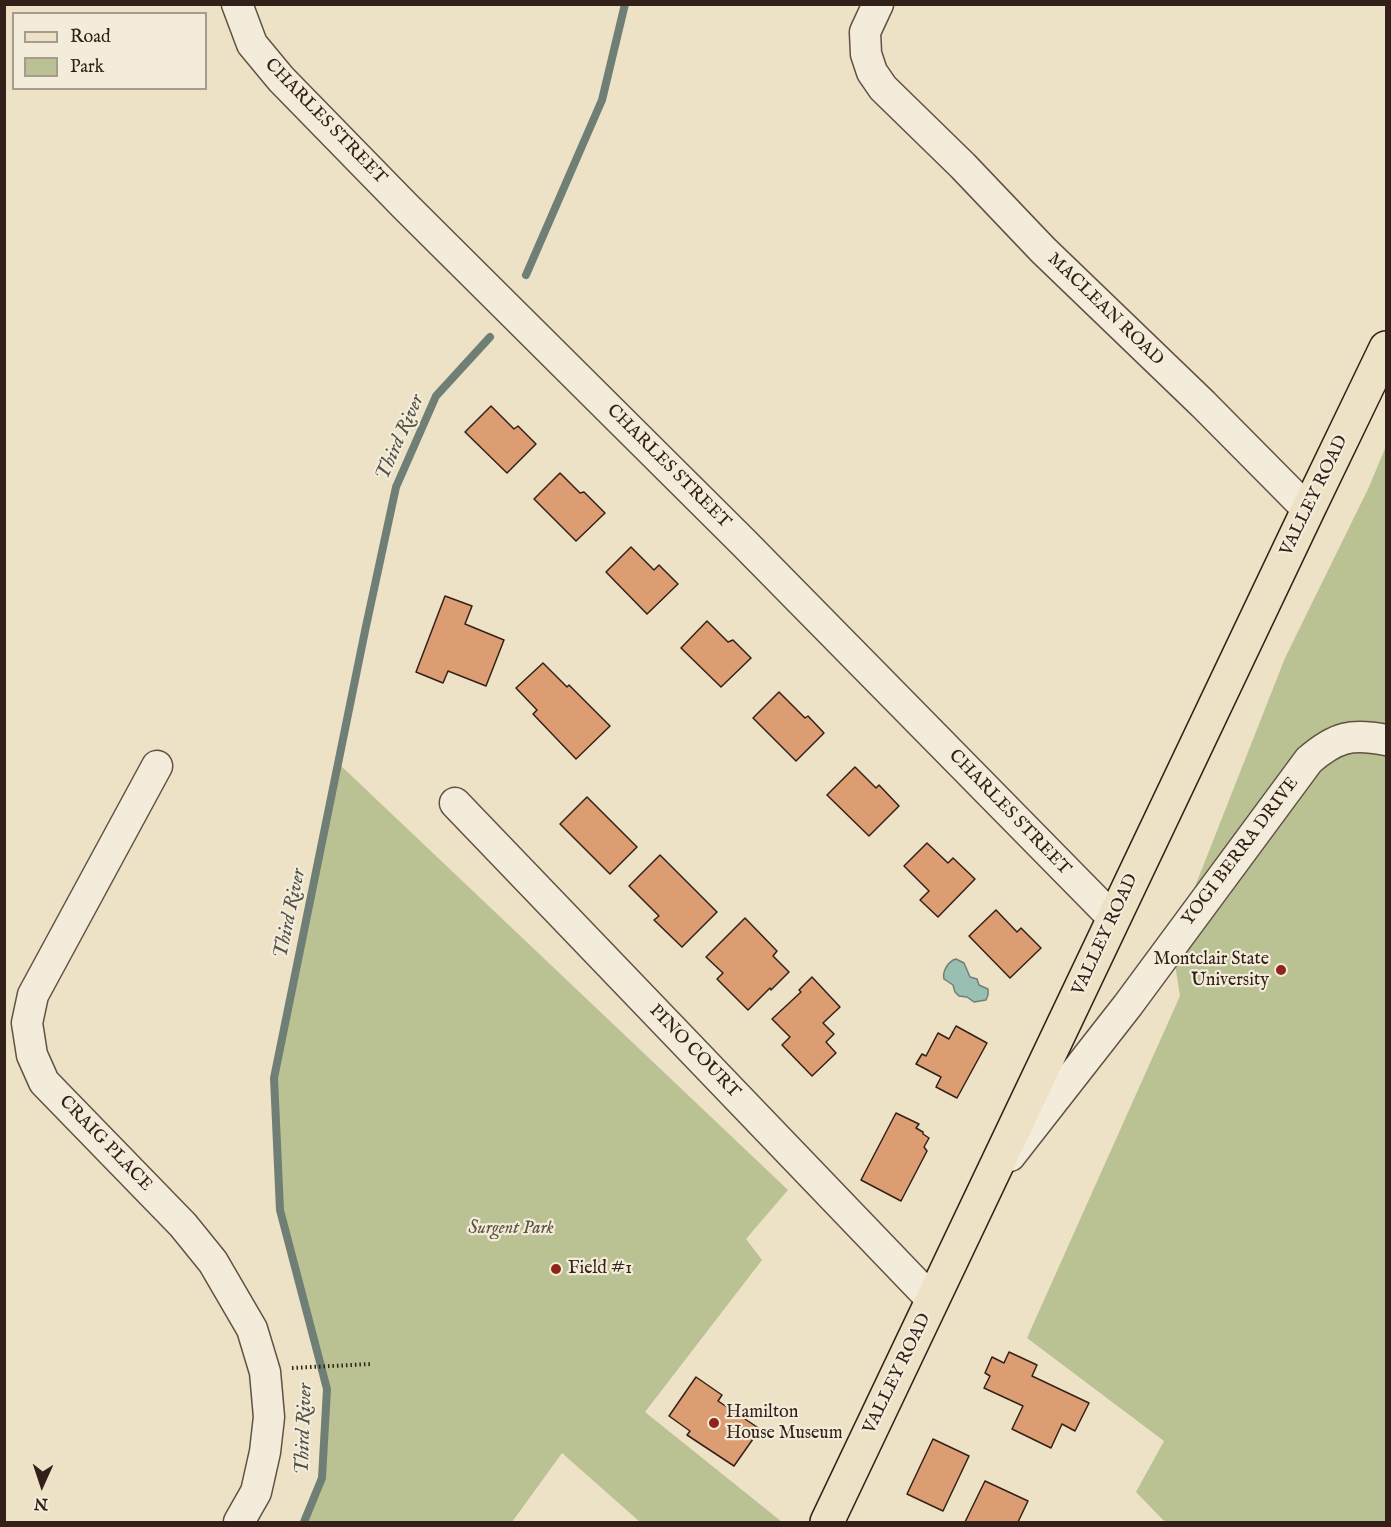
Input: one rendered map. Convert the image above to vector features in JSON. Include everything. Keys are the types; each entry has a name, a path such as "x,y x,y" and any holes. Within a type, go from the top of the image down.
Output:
{"main road":[{"name":"VALLEY ROAD","path":"831,1521 933,1301 1386,348"}],"street":[{"name":"CHARLES STREET","path":"237,4 252,44 281,79 406,207 751,550 1114,919"},
{"name":"MACLEAN ROAD","path":"878,4 865,32 866,54 872,72 883,88 963,166 1043,250 1203,404 1308,510"},
{"name":"YOGI BERRA DRIVE","path":"990,1182 1128,1005 1309,760 1324,747 1342,738 1366,737 1386,740"},
{"name":"CRAIG PLACE","path":"157,766 33,994 27,1023 32,1055 44,1082 183,1225 213,1262 252,1329 265,1372 269,1417 265,1452 256,1492 239,1522"},
{"name":"PINO COURT","path":"454,803 933,1301"}],"path":[{"path":"299,1368 371,1364"}],"green space":[{"name":"Montclair State University","path":"1386,446 1386,1522 1165,1522 1136,1492 1164,1441 1027,1338 1180,996 1172,945 1285,658 1369,487"},
{"name":"Surgent Park","path":"338,763 788,1190 746,1239 762,1260 645,1412 782,1522 640,1522 562,1453 512,1522 304,1522 322,1478 327,1389 280,1210 274,1078"}],"water":[{"path":"956,959 964,963 970,977 977,979 979,985 988,989 986,1000 974,1002 967,997 959,996 953,985 944,979 946,967"}],"building":[{"path":"491,406 514,429 518,426 536,444 507,473 465,432"},
{"path":"560,473 605,513 576,541 534,499"},
{"path":"631,547 654,570 659,565 678,584 647,614 606,572"},
{"path":"445,596 472,606 465,624 504,640 486,686 448,671 443,683 416,672"},
{"path":"707,621 728,642 733,640 751,658 721,687 681,648"},
{"path":"543,663 610,726 576,759 533,714 537,710 516,688"},
{"path":"779,692 824,733 796,761 753,718"},
{"path":"855,767 876,788 879,785 899,806 869,836 827,795"},
{"path":"587,797 637,847 610,874 560,824"},
{"path":"927,843 948,863 953,858 975,879 938,917 920,900 929,891 904,866"},
{"path":"660,855 717,912 682,947 654,920 659,916 629,886"},
{"path":"996,910 1017,932 1021,928 1041,948 1010,978 969,936"},
{"path":"745,918 777,951 773,956 789,972 748,1010 717,979 723,973 706,957"},
{"path":"812,977 840,1007 823,1023 834,1034 826,1042 836,1053 812,1076 782,1045 790,1037 772,1019 801,992 799,990"},
{"path":"956,1026 987,1043 957,1098 936,1087 941,1077 916,1064 922,1054 926,1056 938,1033 949,1039"},
{"path":"896,1113 919,1124 916,1128 929,1138 924,1147 927,1151 901,1201 861,1180"},
{"path":"1009,1352 1037,1365 1032,1376 1089,1403 1075,1431 1062,1424 1051,1448 1012,1429 1023,1406 984,1388 990,1376 985,1373 992,1357 1004,1363"},
{"name":"Hamilton House Museum","path":"696,1377 722,1395 718,1401 760,1429 734,1466 687,1435 690,1431 669,1416"},
{"path":"933,1439 969,1456 943,1511 907,1494"},
{"path":"985,1481 1028,1501 1018,1522 965,1522"}],"waterway":[{"name":"Third River","path":"526,275 602,100 625,4"},
{"name":"Third River","path":"304,1522 322,1478 327,1389 280,1210 274,1078 396,487 436,396 490,337"}],"place":[{"name":"Montclair State University","path":"1281,970"},
{"name":"Field #1","path":"556,1269"},
{"name":"Hamilton House Museum","path":"714,1423"}]}
